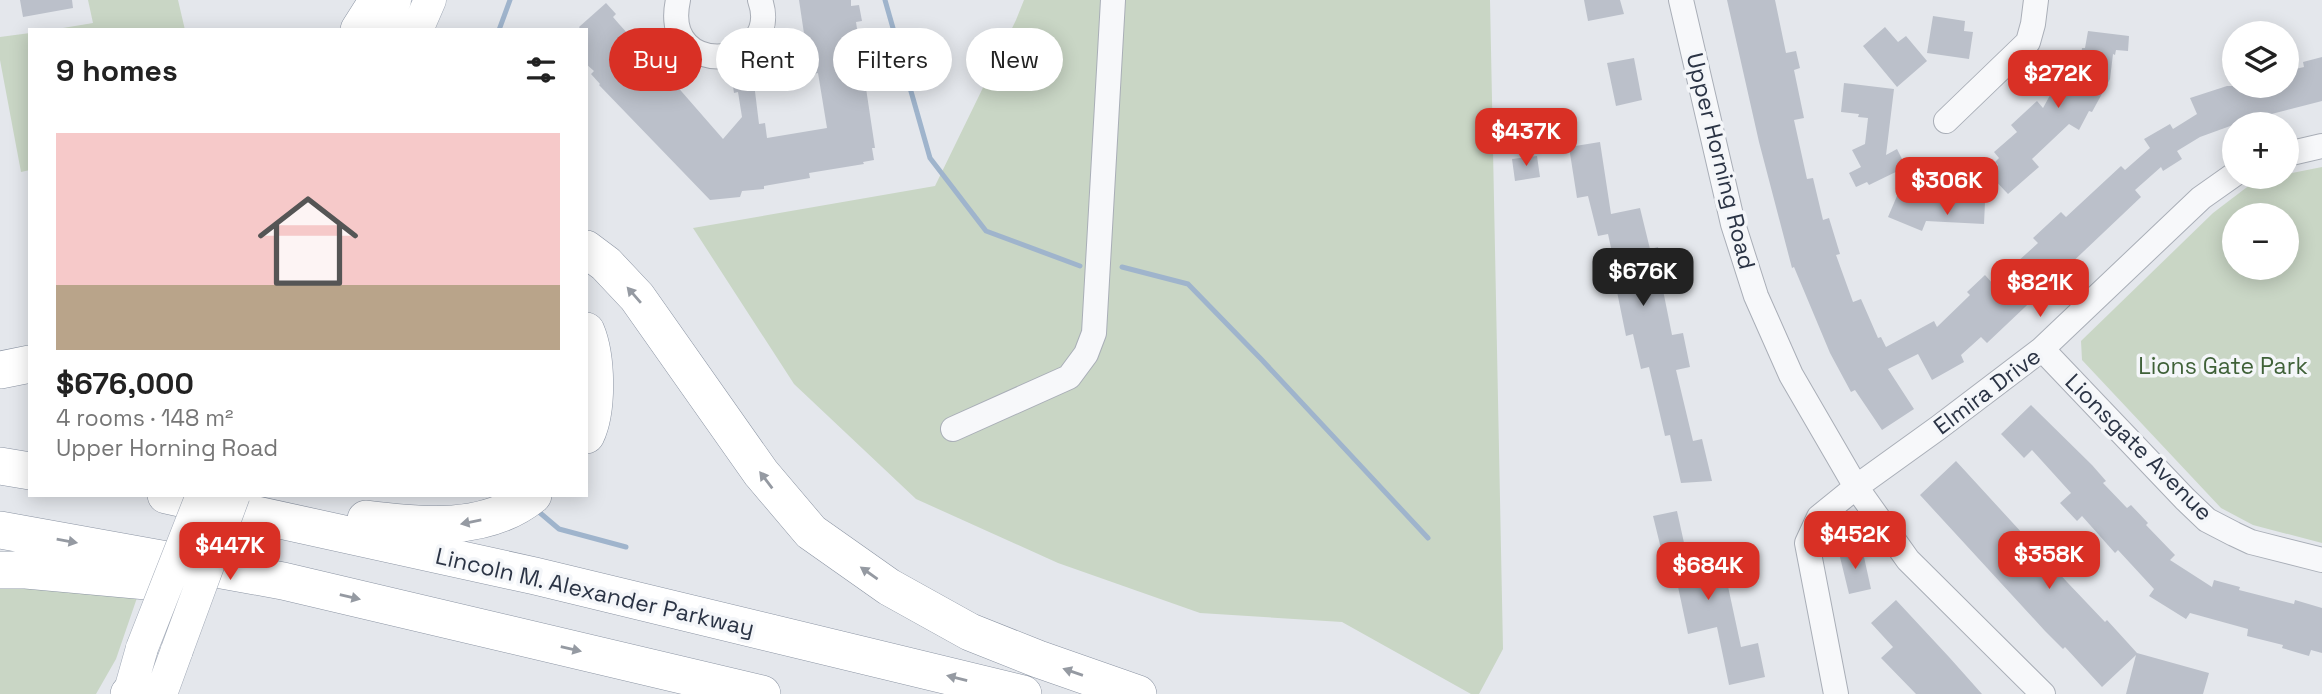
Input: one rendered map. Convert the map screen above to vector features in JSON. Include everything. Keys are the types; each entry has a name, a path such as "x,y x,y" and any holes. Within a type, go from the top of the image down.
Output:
{"highway":[{"path":"360,28 378,0"},
{"path":"588,250 606,264 637,297 761,473 811,532 889,587 970,632 1038,660 1138,694"},
{"path":"588,341 593,367 594,400 592,423 588,431"},
{"path":"0,370 28,364"},
{"path":"0,466 28,471"},
{"name":"Lincoln M. Alexander Parkway","path":"175,497 535,576 1023,694"},
{"path":"242,497 316,512 399,523 456,525 494,517 530,497"},
{"path":"0,530 283,581 762,694"},
{"path":"0,570 230,588 283,581"}],"main road":[{"path":"384,28 395,0"},
{"path":"418,28 430,0"},
{"path":"129,694 142,648 201,497"},
{"path":"161,694 231,497"}],"street":[{"path":"678,0 675,12 677,28 685,42 697,52 712,57 727,57 746,48 757,37 762,22 760,0"},
{"path":"953,429 1069,377 1086,354 1094,333 1113,0"},
{"name":"Upper Horning Road","path":"1681,0 1733,224 1756,296 1797,388 1856,487 1908,560 2043,694"},
{"path":"1947,121 2028,42 2036,0"},
{"path":"2299,151 2322,146"},
{"name":"Elmira Drive","path":"1856,487 2042,349 2201,198 2222,183"},
{"name":"Lionsgate Avenue","path":"2042,349 2207,520 2251,541 2322,560"},
{"path":"1836,694 1807,543 1819,517 1856,487"}],"green space":[{"path":"88,0 178,0 185,28 63,28 93,23"},
{"path":"1024,0 1490,0 1503,649 1479,694 1471,694 1342,622 1200,613 1058,563 916,499 794,384 693,228 935,186 981,91 1063,91 1063,28 1012,28"},
{"path":"28,33 28,170 21,172 0,60 0,37"},
{"name":"Lions Gate Park","path":"2322,167 2322,543 2253,525 2221,508 2082,360 2081,341 2222,206 2222,280 2299,280 2299,203 2226,203 2244,189 2299,189 2299,172"},
{"path":"0,581 139,592 116,659 96,694 0,694"}],"building":[{"path":"20,0 72,0 73,8 23,17"},
{"path":"799,0 851,0 851,6 859,5 862,21 856,22 857,28 833,28 833,91 866,91 875,148 872,148 874,160 809,173 810,178 764,186 764,189 742,191 740,197 710,200 599,85 591,74 594,71 588,66 588,28 579,27 606,3 616,14 613,17 623,28 609,28 609,91 681,91 723,139 742,117 738,92 734,91 755,91 759,124 765,123 767,138 827,128 819,79 819,28 803,28"},
{"path":"1584,0 1620,0 1624,14 1588,21"},
{"path":"1727,0 1775,0 1786,53 1796,51 1800,68 1794,70 1804,118 1794,120 1807,179 1813,178 1823,220 1829,218 1840,254 1836,255 1853,302 1861,299 1878,338 1881,337 1886,347 1934,321 1937,327 1970,295 1967,292 1985,275 1993,284 2038,243 2033,238 2061,212 2066,217 2121,166 2125,170 2150,148 2144,139 2170,124 2173,129 2197,114 2190,98 2222,88 2222,98 2299,98 2299,68 2304,67 2303,62 2322,57 2322,101 2279,112 2222,112 2222,129 2200,137 2177,151 2182,159 2163,171 2161,167 2135,190 2141,197 1987,343 1981,337 1961,355 1964,362 1932,380 1918,354 1888,369 1914,409 1882,430 1855,390 1851,392 1830,353 1794,267 1792,268 1759,142"},
{"path":"1933,16 1965,21 1964,31 1973,32 1969,59 1927,53"},
{"path":"1885,27 1898,42 1906,36 1927,61 1897,87 1863,46"},
{"path":"2088,31 2129,36 2128,51 2116,50 2115,55 2113,54 2110,79 2079,130 2069,124 2032,159 2039,167 2008,194 1989,174 1998,165 1995,162 1999,158 1994,152 2017,132 2011,125 2037,101 2043,108 2065,68 2079,75 2082,48 2085,48"},
{"path":"1634,58 1642,100 1616,106 1607,63"},
{"path":"1844,83 1894,89 1886,155 1897,149 1906,167 1869,185 1867,182 1856,187 1849,173 1861,167 1852,150 1865,144 1868,118 1841,112"},
{"path":"1600,142 1611,214 1640,208 1650,249 1658,247 1672,335 1683,333 1690,367 1676,370 1693,441 1702,439 1712,481 1681,483 1670,435 1665,436 1649,367 1641,369 1633,334 1626,336 1608,234 1598,236 1588,196 1577,198 1569,147"},
{"path":"1537,156 1540,177 1515,181 1512,159"},
{"path":"1909,168 1949,185 1950,178 1986,180 1984,224 1926,221 1922,231 1888,217"},
{"path":"2031,405 2092,465 2106,481 2103,483 2127,508 2131,505 2148,523 2146,525 2175,555 2170,560 2212,587 2214,580 2240,587 2239,590 2322,608 2322,653 2311,650 2309,656 2282,648 2283,645 2247,636 2248,629 2190,613 2186,619 2149,596 2154,589 2118,550 2115,553 2082,516 2077,521 2060,503 2071,493 2032,450 2024,458 2001,434"},
{"path":"1956,461 2067,582 2137,653 2209,673 2203,694 2126,694 2136,655 2102,687 2065,647 2063,649 2045,631 1920,495"},
{"path":"1677,511 1690,570 1723,563 1741,647 1758,643 1765,677 1729,685 1717,627 1688,634 1673,563 1665,565 1653,516"},
{"path":"1862,548 1871,589 1849,594 1839,553"},
{"path":"1896,600 1982,694 1916,694 1881,658 1893,647 1871,623"}],"waterway":[{"path":"500,28 510,0"},
{"path":"885,0 930,158 986,231 1080,266"},
{"path":"1122,267 1188,284 1428,538"},
{"path":"539,512 559,529 626,547"}]}
